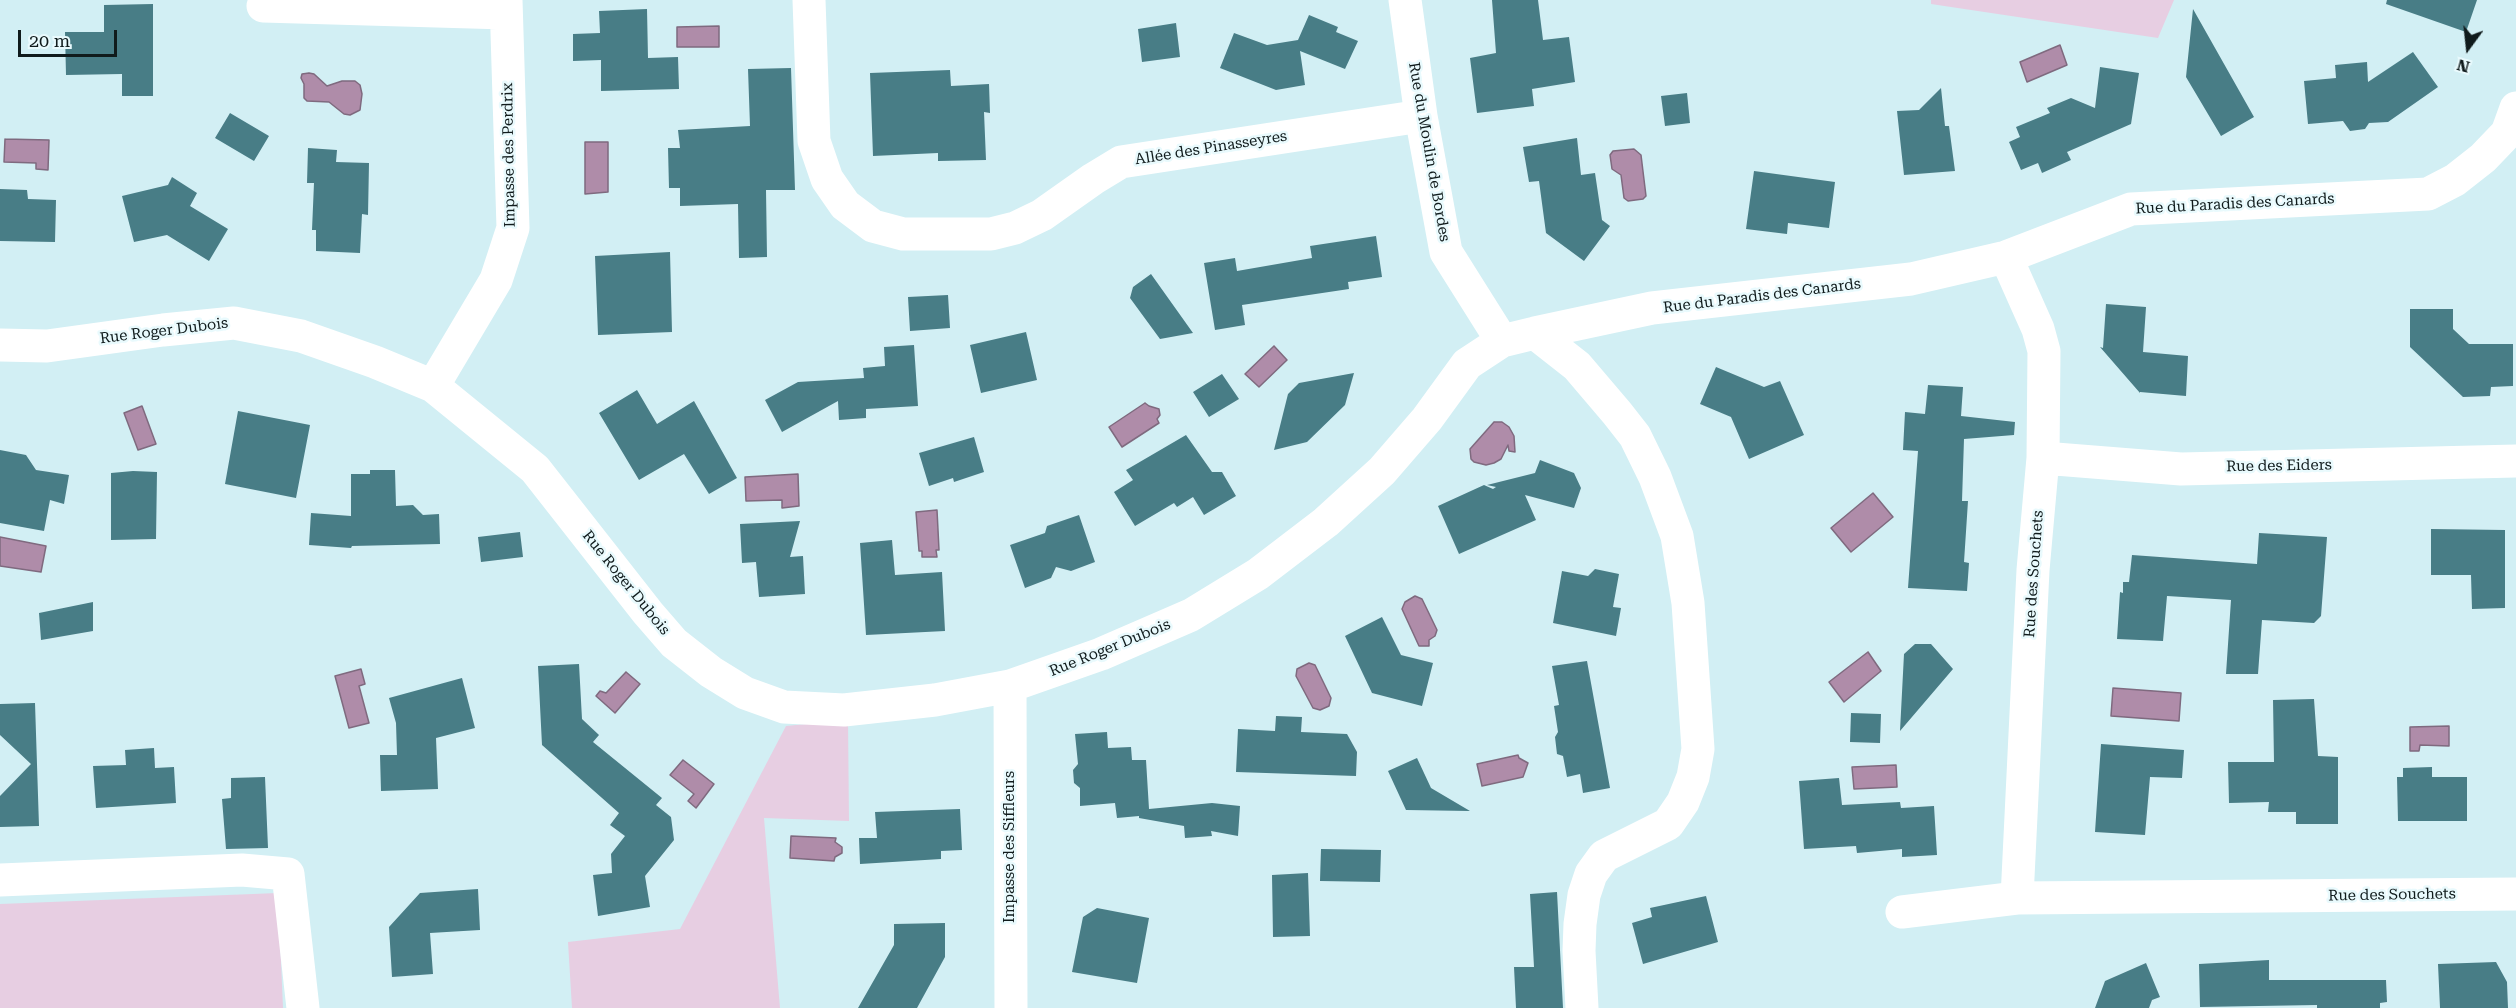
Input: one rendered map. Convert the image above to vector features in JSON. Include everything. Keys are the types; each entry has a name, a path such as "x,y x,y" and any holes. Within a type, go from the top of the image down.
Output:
{"street":[{"name":"Allée des Pinasseyres","path":"809,0 814,141 826,178 845,205 873,226 903,234 991,234 1015,228 1042,215 1121,162 1421,116"},
{"name":"Rue du Moulin de Bordes","path":"1405,0 1421,116 1446,252 1502,341"},
{"name":"Impasse des Perdrix","path":"263,6 506,6 513,228 496,280 433,386"},
{"name":"Rue du Paradis des Canards","path":"1535,333 1652,308 1911,279 2006,257 2131,209 2428,194 2455,180 2483,158 2507,133 2516,108"},
{"name":"Rue des Souchets","path":"2006,257 2038,329 2044,351 2043,458 2033,570 2017,898"},
{"name":"Rue Roger Dubois","path":"0,345 47,346 234,323 302,336 433,386 535,469 648,613 675,643 711,672 745,693 784,707 844,710 935,700 1010,686 1101,654 1191,615 1258,574 1326,522 1382,471 1427,419 1467,364 1502,341"},
{"path":"1502,341 1535,333 1577,366 1635,436 1655,477 1677,536 1688,603 1698,749 1693,777 1683,802 1668,824 1604,856 1591,874 1584,896 1580,924 1582,1008"},
{"name":"Rue des Eiders","path":"2043,458 2181,468 2516,461"},
{"name":"Impasse des Siffleurs","path":"1010,686 1011,1008"},
{"path":"0,880 242,870 288,874 303,1008"},
{"name":"Rue des Souchets","path":"1902,912 2017,898 2516,894"}],"shaded area":[{"path":"1931,0 2174,0 2158,38 1931,4"},
{"path":"719,26 719,47 677,47 677,27"},
{"path":"2060,45 2067,65 2027,82 2020,62"},
{"path":"302,74 314,74 327,86 342,81 355,81 360,85 362,94 360,110 350,115 344,114 329,102 307,101 304,98 304,84 301,78"},
{"path":"5,139 49,140 48,170 36,169 36,163 4,162"},
{"path":"585,142 608,142 608,192 585,194"},
{"path":"1634,149 1641,155 1646,196 1643,199 1628,201 1624,198 1621,175 1612,169 1610,155 1613,151"},
{"path":"1274,346 1287,360 1259,387 1245,374"},
{"path":"1145,403 1159,409 1160,415 1157,419 1159,423 1122,447 1109,427"},
{"path":"142,406 156,444 138,450 124,413"},
{"path":"1494,422 1502,422 1509,427 1514,436 1515,452 1509,451 1508,445 1501,459 1494,463 1486,465 1474,462 1471,459 1470,449"},
{"path":"798,474 799,506 782,508 782,500 746,501 745,477"},
{"path":"1873,493 1893,517 1851,552 1831,528"},
{"path":"937,510 939,550 936,550 937,557 922,557 922,551 919,551 916,512"},
{"path":"0,537 46,546 41,572 0,566"},
{"path":"1415,596 1422,599 1437,630 1435,636 1429,640 1429,646 1419,646 1402,609 1405,602"},
{"path":"1868,652 1881,671 1844,702 1829,682"},
{"path":"1309,663 1315,665 1331,698 1329,706 1320,710 1313,708 1296,676 1297,669"},
{"path":"361,669 365,684 359,686 369,723 349,728 335,676"},
{"path":"626,672 640,684 615,713 596,696 600,691 606,693"},
{"path":"2113,688 2181,693 2179,721 2111,716"},
{"path":"848,720 849,821 764,818 780,1008 572,1008 568,942 680,929 786,726"},
{"path":"2449,726 2449,746 2420,745 2419,751 2410,751 2410,727"},
{"path":"1518,755 1528,763 1523,777 1482,786 1477,764"},
{"path":"683,760 714,784 696,808 688,801 694,794 670,775"},
{"path":"1896,765 1897,787 1854,789 1852,767"},
{"path":"791,836 836,838 835,842 842,847 842,853 835,857 834,861 790,858"},
{"path":"278,893 283,1008 0,1008 0,904"}],"building":[{"path":"1492,0 1538,0 1543,40 1569,37 1575,82 1532,89 1534,106 1477,113 1470,58 1496,53"},
{"path":"2387,0 2477,0 2466,32 2386,4"},
{"path":"153,4 153,96 122,96 122,74 66,75 65,32 104,32 104,5"},
{"path":"647,9 648,58 678,57 679,89 601,91 601,60 573,61 573,34 600,33 599,11"},
{"path":"2193,9 2254,117 2221,136 2186,77"},
{"path":"1309,15 1338,27 1336,32 1358,41 1345,69 1300,51 1305,85 1276,90 1220,68 1234,33 1267,45 1298,40"},
{"path":"1176,23 1180,57 1142,62 1138,29"},
{"path":"2413,52 2438,87 2388,122 2369,123 2365,129 2350,131 2343,121 2308,124 2304,81 2336,78 2335,65 2367,62 2368,82"},
{"path":"2100,67 2139,73 2131,124 2067,152 2071,160 2042,173 2038,163 2021,170 2009,142 2020,137 2016,127 2050,113 2047,108 2071,98 2095,108"},
{"path":"791,68 795,190 766,190 767,257 739,258 738,204 680,206 680,188 669,188 668,148 680,148 678,130 750,126 748,69"},
{"path":"950,70 951,86 989,84 990,113 984,112 986,160 938,161 938,153 873,156 870,73"},
{"path":"1941,88 1945,126 1949,126 1955,171 1904,175 1897,111 1919,110"},
{"path":"1687,93 1690,123 1665,126 1661,96"},
{"path":"230,113 269,136 254,161 215,138"},
{"path":"1577,138 1581,175 1595,173 1602,220 1610,226 1584,261 1546,233 1539,181 1529,182 1523,147"},
{"path":"308,148 337,150 336,162 369,163 368,215 362,214 360,253 316,251 316,230 312,230 314,183 307,183"},
{"path":"1754,171 1835,182 1829,228 1788,223 1787,234 1746,229"},
{"path":"172,177 197,193 190,206 228,229 209,261 167,235 134,242 122,196 168,185"},
{"path":"0,189 27,190 28,199 56,200 55,242 0,241"},
{"path":"1376,236 1382,277 1348,282 1349,289 1242,305 1245,325 1215,330 1204,263 1235,258 1237,271 1312,258 1310,246"},
{"path":"670,252 672,332 598,335 595,256"},
{"path":"1151,274 1193,333 1160,339 1130,298 1133,287"},
{"path":"948,295 950,328 910,331 908,297"},
{"path":"2106,304 2146,307 2143,352 2188,356 2186,396 2140,393 2100,347 2103,348"},
{"path":"2410,309 2453,309 2453,329 2469,344 2513,344 2513,386 2491,387 2490,396 2463,397 2410,347"},
{"path":"1026,332 1037,380 981,393 970,345"},
{"path":"914,345 918,406 866,409 866,418 839,420 838,401 782,432 765,400 798,382 864,378 863,368 885,366 884,347"},
{"path":"1716,367 1764,387 1780,381 1804,435 1749,459 1731,417 1700,404"},
{"path":"1354,373 1345,405 1307,442 1274,450 1288,394 1299,383"},
{"path":"1222,374 1239,399 1209,417 1193,392"},
{"path":"1928,385 1963,387 1961,416 2015,422 2014,435 1964,439 1962,501 1968,501 1964,562 1969,563 1967,591 1908,588 1918,451 1903,450 1905,412 1925,414"},
{"path":"637,390 657,424 694,401 737,478 709,494 684,454 639,480 599,413"},
{"path":"238,411 310,425 296,498 225,484"},
{"path":"1186,435 1212,472 1222,472 1236,496 1204,515 1193,497 1177,507 1174,503 1135,526 1114,492 1133,480 1126,470"},
{"path":"974,437 984,472 954,482 953,478 929,486 919,453"},
{"path":"0,450 26,455 36,470 69,475 64,504 50,500 44,531 0,523"},
{"path":"1540,460 1574,473 1581,488 1574,508 1525,495 1536,520 1459,554 1438,506 1484,485 1493,489 1496,487 1487,485 1535,473"},
{"path":"370,470 395,470 396,506 413,505 423,515 439,514 440,544 352,546 351,548 309,545 311,513 351,516 351,474 370,474"},
{"path":"157,472 156,539 111,540 111,473"},
{"path":"1079,515 1095,562 1071,571 1056,567 1051,578 1025,588 1010,545 1045,533 1047,526"},
{"path":"800,521 790,557 803,556 805,594 759,597 756,562 742,563 740,524"},
{"path":"2431,529 2505,530 2505,608 2472,609 2471,575 2431,575"},
{"path":"520,532 523,557 481,562 478,537"},
{"path":"2259,533 2327,537 2321,616 2314,623 2262,620 2258,674 2226,674 2231,600 2167,596 2163,641 2117,639 2120,592 2123,593 2123,582 2129,582 2132,555 2257,564"},
{"path":"892,540 895,575 942,572 945,631 866,635 860,543"},
{"path":"1595,569 1619,574 1613,607 1621,608 1616,636 1553,623 1562,571 1588,576"},
{"path":"93,602 93,631 41,640 39,613"},
{"path":"1382,617 1401,655 1433,663 1422,706 1372,693 1345,636"},
{"path":"1915,644 1931,644 1953,669 1900,731 1904,654"},
{"path":"1587,661 1610,788 1583,793 1580,774 1567,777 1563,756 1557,754 1555,737 1558,732 1554,706 1559,705 1552,666"},
{"path":"579,664 582,719 599,735 593,742 662,798 656,805 671,817 674,840 645,876 650,907 598,916 593,875 612,873 611,854 625,836 610,825 619,813 542,745 538,666"},
{"path":"462,678 475,728 436,738 438,789 381,791 380,755 397,755 396,723 389,698"},
{"path":"2314,699 2318,756 2338,757 2338,824 2296,824 2296,812 2268,812 2269,802 2229,803 2228,762 2274,762 2273,700"},
{"path":"35,703 39,826 0,827 0,796 31,764 0,735 0,704"},
{"path":"1851,713 1881,714 1880,743 1850,742"},
{"path":"1276,716 1302,717 1301,732 1347,734 1357,752 1356,776 1236,772 1238,729 1275,731"},
{"path":"1107,732 1108,748 1131,747 1132,760 1146,760 1149,809 1212,803 1240,806 1238,836 1211,831 1212,836 1185,838 1184,826 1139,818 1139,816 1117,818 1115,803 1080,806 1080,788 1074,783 1073,770 1078,764 1075,734"},
{"path":"2101,744 2184,750 2182,778 2150,777 2145,835 2095,832"},
{"path":"154,748 155,768 174,767 176,803 96,808 93,766 126,765 125,750"},
{"path":"1417,758 1431,788 1470,811 1406,810 1388,771"},
{"path":"2432,767 2432,777 2467,777 2467,821 2398,821 2397,777 2403,777 2403,768"},
{"path":"265,777 268,848 226,849 222,799 231,798 231,778"},
{"path":"1839,778 1842,805 1900,802 1901,808 1934,806 1937,855 1902,857 1902,849 1857,853 1856,846 1804,849 1799,781"},
{"path":"960,809 962,850 941,851 941,859 860,864 859,838 877,838 875,812"},
{"path":"1321,849 1381,850 1380,882 1320,881"},
{"path":"1308,873 1310,936 1273,937 1272,875"},
{"path":"478,889 480,930 430,933 433,974 392,977 389,927 420,893"},
{"path":"1557,892 1563,1008 1516,1008 1514,967 1534,967 1530,894"},
{"path":"1706,896 1718,942 1643,964 1632,923 1652,917 1650,908"},
{"path":"1097,908 1149,918 1137,983 1072,972 1083,917"},
{"path":"945,923 945,957 917,1008 858,1008 894,945 894,924"},
{"path":"2269,960 2269,980 2386,980 2387,1002 2380,1003 2380,1008 2317,1008 2317,1005 2200,1007 2199,964"},
{"path":"2496,962 2507,982 2508,1008 2440,1008 2438,964"},
{"path":"2146,963 2160,997 2152,1000 2149,1008 2095,1008 2105,981"}]}
